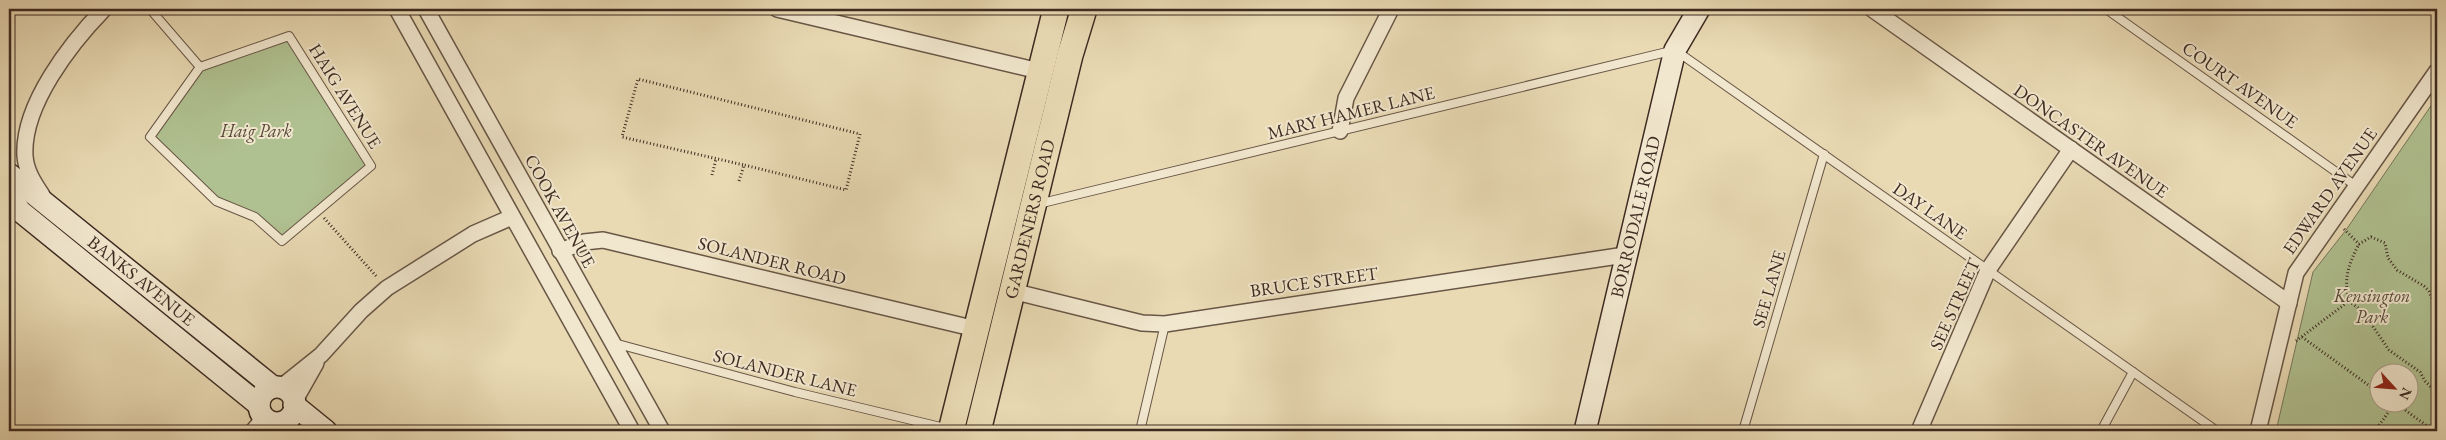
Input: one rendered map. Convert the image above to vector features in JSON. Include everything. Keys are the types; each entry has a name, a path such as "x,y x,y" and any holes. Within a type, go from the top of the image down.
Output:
{"main road":[{"name":"GARDENERS ROAD","path":"951,430 1056,9"},
{"name":"GARDENERS ROAD","path":"978,431 1070,55 1084,9"}],"street":[{"path":"49,206 34,183 28,169 25,155 27,138 36,108 61,61 76,40 104,9"},
{"path":"397,9 629,430"},
{"name":"COOK AVENUE","path":"426,9 662,431"},
{"path":"777,9 1039,71"},
{"path":"1340,131 1346,98 1391,9"},
{"name":"BORRODALE ROAD","path":"1585,431 1625,255 1675,50 1699,9"},
{"name":"DONCASTER AVENUE","path":"1872,9 2289,303"},
{"name":"EDWARD AVENUE","path":"2258,431 2296,273 2437,71"},
{"name":"SEE STREET","path":"1919,431 1988,270 2071,149"},
{"name":"BANKS AVENUE","path":"9,174 49,206 277,410"},
{"name":"BANKS AVENUE","path":"12,208 277,410 326,431"},
{"path":"277,410 321,355 361,311 387,288 473,234 512,217"},
{"name":"SOLANDER ROAD","path":"560,251 584,242 603,240 976,329"},
{"name":"BRUCE STREET","path":"1012,290 1142,323 1165,324 1625,255"}],"lane":[{"path":"150,9 200,68"},
{"name":"COURT AVENUE","path":"2106,9 2356,186"},
{"name":"HAIG AVENUE","path":"289,36 371,166 282,241 255,217 216,201 150,137 200,68 289,36"},
{"name":"MARY HAMER LANE","path":"1033,206 1675,50"},
{"name":"DAY LANE","path":"1675,50 2217,431"},
{"name":"SEE LANE","path":"1744,431 1824,154"},
{"path":"1140,431 1165,324"},
{"name":"SOLANDER LANE","path":"613,342 795,392 951,430"},
{"path":"2101,431 2133,372"}],"path":[{"path":"638,79 860,134 846,190 744,165 622,137 638,79"},
{"path":"712,175 716,159"},
{"path":"738,181 744,165"},
{"path":"317,210 387,288"},
{"path":"2334,219 2359,244"},
{"path":"2437,312 2429,291 2397,270 2388,258 2385,243 2372,237 2359,244 2346,274 2345,289 2349,301 2363,312 2389,350 2420,372 2425,381 2437,394"},
{"path":"2301,337 2349,301"},
{"path":"2284,326 2368,385"},
{"path":"2375,431 2388,412"},
{"path":"2407,412 2434,431"}],"green space":[{"name":"Haig Park","path":"289,36 371,166 282,241 255,217 216,201 150,137 200,67"},
{"name":"Kensington Park","path":"2437,97 2437,431 2276,431 2313,272 2346,230"}]}
